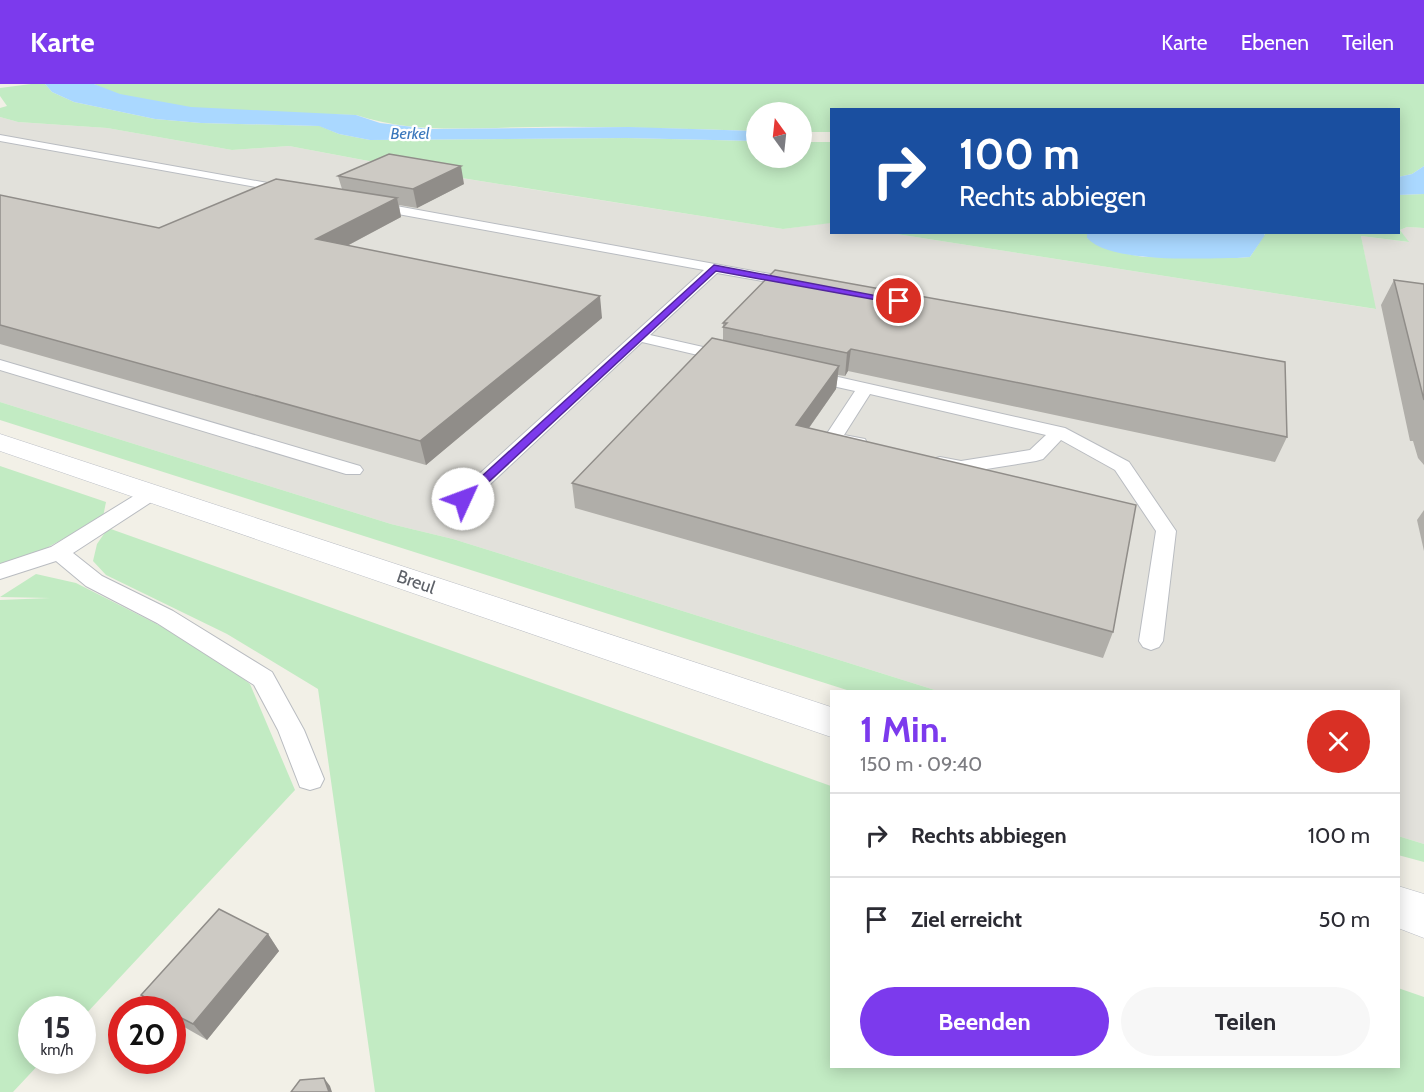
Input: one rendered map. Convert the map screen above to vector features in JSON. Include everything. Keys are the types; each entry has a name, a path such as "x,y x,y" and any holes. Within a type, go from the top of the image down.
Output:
{"main road":[{"name":"Breul","path":"0,442 830,722"},
{"path":"1400,908 1424,916"}],"lane":[{"path":"0,138 304,193"},
{"path":"351,202 807,285"},
{"path":"463,499 714,268"},
{"path":"639,337 741,360"},
{"path":"0,365 352,470"},
{"path":"786,370 1059,432 1122,466 1166,531 1151,641"},
{"path":"865,388 833,438 880,448"},
{"path":"926,459 961,467 1036,454 1059,432"},
{"path":"0,572 59,552 153,493"},
{"path":"59,552 94,581 165,617 263,679 291,730 310,779"}],"shaded area":[{"path":"0,117 18,122 107,128 232,150 289,146 442,175 783,229 830,223 830,234 896,234 1375,309 1361,236 1408,242 1400,230 1407,227 1424,228 1424,844 1400,837 1400,690 935,690 453,539 391,524 0,402"}],"green space":[{"path":"45,84 52,92 74,102 155,119 201,123 320,126 339,134 370,140 626,138 746,141 746,168 812,168 812,142 830,142 830,223 783,229 443,175 289,146 232,150 107,128 18,122 0,117 0,108 7,106 0,96 0,88"},
{"path":"94,84 1424,84 1424,166 1412,174 1400,177 1400,108 830,108 830,132 812,132 812,102 746,102 746,131 592,127 424,128 356,115 222,111 151,102 120,95"},
{"path":"1424,194 1424,228 1407,227 1400,230 1400,195"},
{"path":"1400,230 1409,242 1361,236 1376,309 896,234 1087,234 1087,238 1118,252 1143,257 1250,257 1265,234 1400,234"},
{"path":"0,402 391,524 453,539 935,690 847,690 0,420"},
{"path":"0,466 106,502 103,517 41,551 0,564"},
{"path":"108,528 830,786 830,1068 1400,1068 1400,989 1424,997 1424,1092 375,1092 318,689 227,634 106,575 93,561 97,544"},
{"path":"36,574 76,583 202,647 250,684 295,790 96,1003 96,996 18,996 18,1074 30,1074 13,1092 0,1092 0,600 50,598 0,597"},
{"path":"1400,837 1424,844 1424,862 1400,856"}],"water":[{"name":"Berkel","path":"45,84 94,84 120,94 191,107 356,115 380,123 430,129 629,127 746,131 746,141 626,138 370,140 339,134 319,126 201,123 155,119 74,102 52,92"},
{"path":"1424,166 1424,194 1400,195 1400,177 1412,174"},
{"path":"1087,234 1265,235 1250,257 1180,259 1136,256 1116,252 1099,246 1087,238"}],"building":[{"path":"389,154 461,166 413,189 338,176"},
{"path":"276,179 397,198 316,239 600,296 420,441 0,325 0,195 159,228"},
{"path":"775,270 1285,362 1287,437 851,349 847,353 723,327 727,323 723,323"},
{"path":"1394,280 1424,284 1424,400"},
{"path":"712,338 839,366 796,425 1136,505 1113,632 572,483"},
{"path":"219,909 268,934 193,1024 186,1020 186,996 141,995"},
{"path":"324,1078 329,1092 291,1092 300,1080"}],"route":[{"path":"463,499 714,268 899,301"}]}
